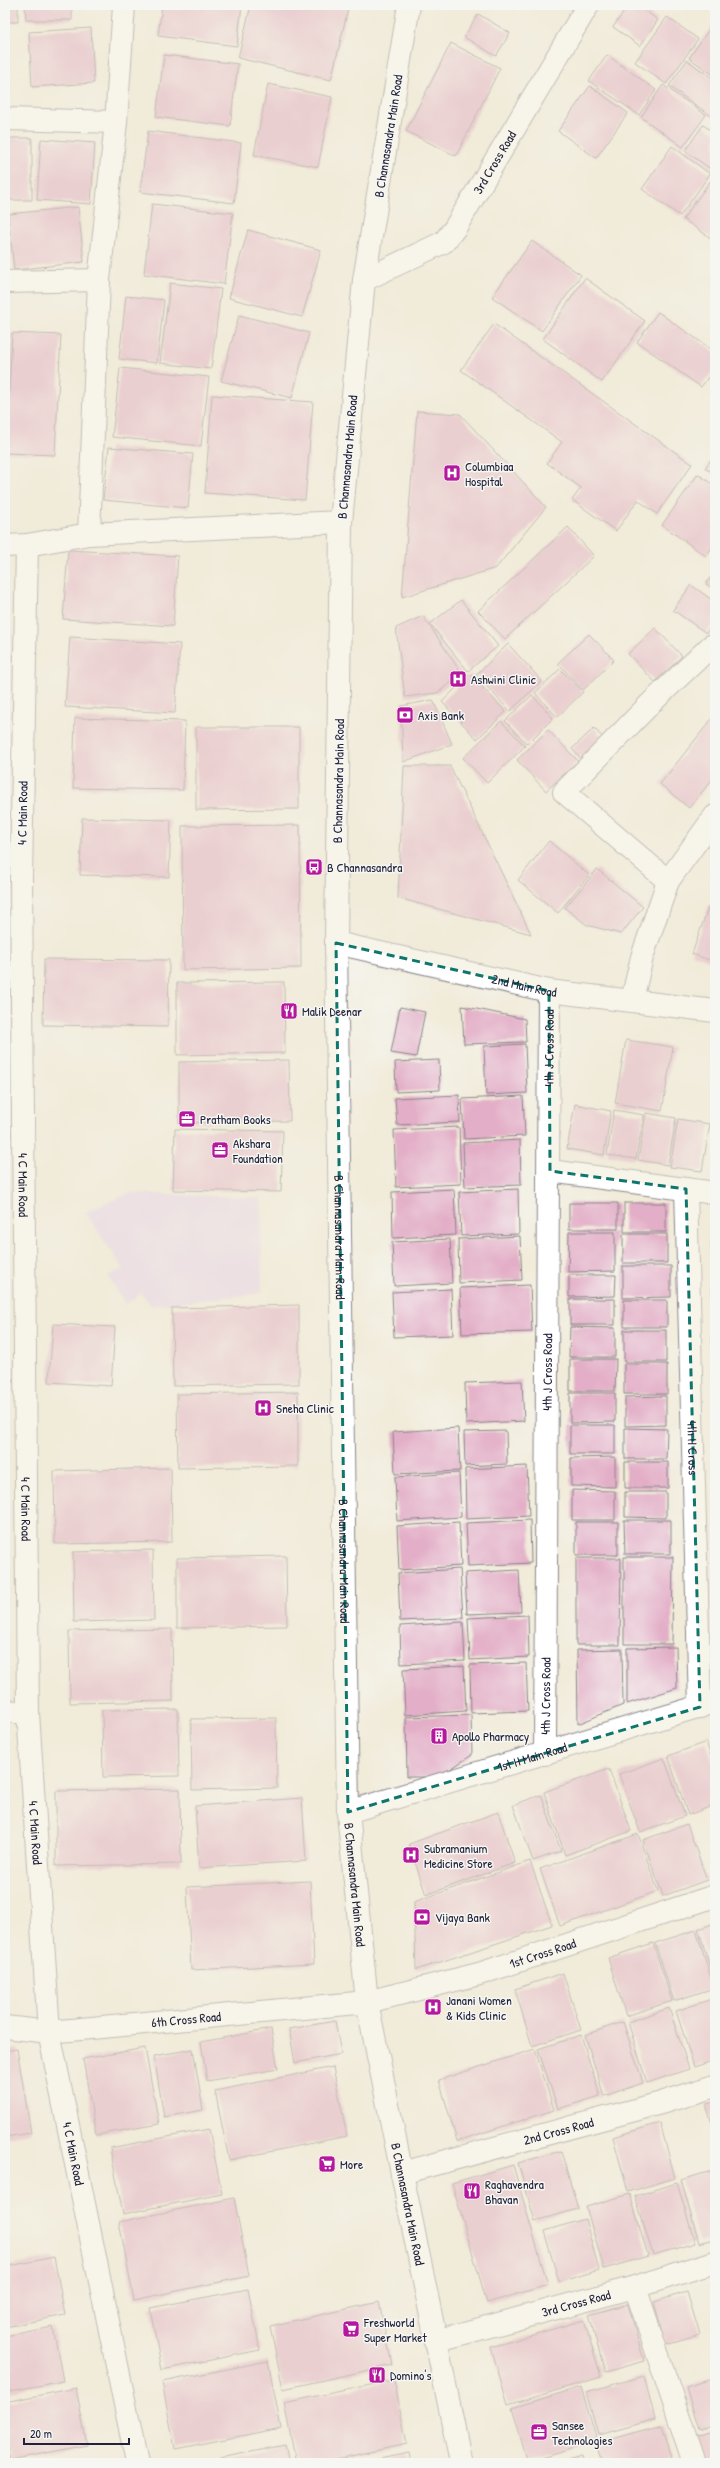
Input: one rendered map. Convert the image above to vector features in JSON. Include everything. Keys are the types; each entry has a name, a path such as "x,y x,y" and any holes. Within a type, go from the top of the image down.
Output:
{"street":[{"path":"89,534 99,280 116,122 124,5"},
{"name":"B Channasandra Main Road","path":"409,5 364,280 341,522 336,943 348,1812 367,2002 461,2463"},
{"name":"3rd Cross Road","path":"364,280 444,242 455,228 588,5"},
{"path":"5,119 116,122"},
{"path":"5,282 99,280"},
{"path":"5,546 27,545 89,534 341,522"},
{"name":"4 C Main Road","path":"27,545 21,877 28,1713 49,2032 138,2463"},
{"path":"668,881 564,792 650,704 711,646"},
{"path":"632,1000 642,957 668,881 715,816"},
{"name":"2nd Main Road","path":"336,943 549,991 715,1011"},
{"name":"4th J Cross Road","path":"545,1754 550,1171 549,991"},
{"path":"550,1171 715,1193"},
{"name":"4th H Cross","path":"686,1189 707,1704"},
{"name":"1st H Main Road","path":"348,1812 545,1754 707,1704"},
{"path":"5,1711 28,1713"},
{"name":"1st Cross Road","path":"367,2002 479,1974 715,1896"},
{"name":"6th Cross Road","path":"5,2027 49,2032 367,2002"},
{"name":"2nd Cross Road","path":"402,2173 661,2103 715,2086"},
{"name":"3rd Cross Road","path":"435,2341 635,2288 715,2262"},
{"path":"635,2288 694,2463"}],"highlighted area":[{"path":"336,943 549,991 550,1171 686,1189 700,1707 348,1812"}],"shaded area":[{"path":"130,1193 261,1198 262,1293 152,1306 141,1293 126,1304 108,1276 124,1269 85,1212"}],"building":[{"path":"5,5 18,5 18,22 5,22"},
{"path":"25,5 72,5 72,20 26,20"},
{"path":"162,5 242,5 237,46 158,36"},
{"path":"251,5 349,5 331,80 238,58"},
{"path":"629,5 637,5 658,20 640,46 613,27"},
{"path":"478,14 510,33 496,56 464,37"},
{"path":"667,17 698,39 666,84 635,62"},
{"path":"715,21 715,76 689,58"},
{"path":"91,28 94,83 32,87 29,32"},
{"path":"451,43 500,68 456,156 406,131"},
{"path":"164,55 238,64 230,126 156,117"},
{"path":"607,55 656,90 639,115 589,81"},
{"path":"687,60 715,80 715,119 669,86"},
{"path":"268,84 332,97 318,167 254,155"},
{"path":"663,85 706,115 683,147 641,117"},
{"path":"590,86 628,113 596,158 558,131"},
{"path":"703,125 715,133 715,172 685,151"},
{"path":"148,131 241,143 234,203 140,192"},
{"path":"5,138 32,138 32,200 5,200"},
{"path":"41,139 95,143 91,204 37,200"},
{"path":"672,146 710,174 680,216 642,189"},
{"path":"711,180 715,183 715,241 683,219"},
{"path":"152,204 233,213 224,284 144,274"},
{"path":"78,207 84,262 14,270 8,214"},
{"path":"248,230 321,250 302,317 229,298"},
{"path":"532,241 581,275 542,331 492,297"},
{"path":"585,278 645,321 602,382 543,339"},
{"path":"170,283 221,289 211,369 160,363"},
{"path":"126,296 164,300 157,363 119,359"},
{"path":"658,312 715,352 715,368 701,387 637,342"},
{"path":"239,315 309,333 292,398 221,381"},
{"path":"494,324 692,464 657,514 638,500 616,531 572,500 581,488 547,463 562,442 461,370"},
{"path":"12,333 61,335 55,455 6,453"},
{"path":"120,368 209,377 201,446 112,437"},
{"path":"212,395 313,402 305,500 205,493"},
{"path":"417,411 460,414 546,507 496,568 402,597"},
{"path":"109,447 193,454 188,508 103,500"},
{"path":"715,454 715,474 705,468"},
{"path":"698,474 715,486 715,543 706,556 662,525"},
{"path":"568,527 594,556 505,639 478,611"},
{"path":"68,550 178,556 173,626 63,619"},
{"path":"715,571 715,591 706,584"},
{"path":"691,585 715,602 715,620 706,633 673,610"},
{"path":"461,600 498,646 468,671 430,624"},
{"path":"423,616 462,674 437,693 405,697 396,628"},
{"path":"655,628 682,656 655,682 628,654"},
{"path":"589,634 614,660 583,690 558,663"},
{"path":"70,637 180,644 175,713 65,707"},
{"path":"508,644 542,681 510,711 476,675"},
{"path":"560,669 583,692 557,717 535,693"},
{"path":"470,674 506,712 477,739 442,702"},
{"path":"532,695 553,718 527,744 505,721"},
{"path":"433,700 452,744 403,762 401,706"},
{"path":"715,715 715,776 689,808 660,784"},
{"path":"75,718 185,721 183,790 73,788"},
{"path":"501,721 525,746 487,783 463,758"},
{"path":"196,727 299,727 299,809 196,810"},
{"path":"594,728 605,740 583,761 572,749"},
{"path":"548,730 578,761 546,791 517,760"},
{"path":"404,766 450,766 531,934 398,898"},
{"path":"82,818 171,820 169,877 80,875"},
{"path":"300,825 301,968 183,970 182,826"},
{"path":"549,841 589,875 558,913 518,880"},
{"path":"597,869 643,907 621,934 587,925 565,908"},
{"path":"709,905 715,907 715,962 692,954"},
{"path":"44,959 169,960 168,1027 43,1025"},
{"path":"284,982 285,1053 177,1055 177,983"},
{"path":"462,1006 525,1019 526,1042 464,1044"},
{"path":"400,1007 425,1012 416,1057 391,1053"},
{"path":"626,1040 673,1047 662,1111 615,1103"},
{"path":"525,1044 527,1093 486,1095 484,1046"},
{"path":"289,1060 290,1121 179,1123 179,1062"},
{"path":"439,1060 440,1090 396,1092 395,1062"},
{"path":"459,1095 460,1122 397,1125 395,1098"},
{"path":"523,1096 525,1136 464,1139 462,1099"},
{"path":"575,1104 611,1111 604,1155 567,1149"},
{"path":"614,1110 644,1115 636,1159 607,1155"},
{"path":"646,1113 676,1118 668,1165 638,1160"},
{"path":"678,1119 710,1124 702,1171 670,1167"},
{"path":"459,1127 461,1184 396,1187 394,1130"},
{"path":"175,1129 283,1131 281,1192 173,1190"},
{"path":"520,1140 521,1185 465,1187 463,1143"},
{"path":"454,1189 456,1235 393,1238 392,1192"},
{"path":"518,1189 519,1234 461,1236 459,1192"},
{"path":"569,1203 618,1203 618,1229 569,1229"},
{"path":"624,1203 666,1203 666,1232 624,1232"},
{"path":"712,1216 715,1216 715,1252 711,1252"},
{"path":"569,1232 615,1232 615,1271 568,1272"},
{"path":"623,1234 667,1234 667,1263 623,1263"},
{"path":"520,1236 522,1280 459,1283 458,1239"},
{"path":"450,1239 452,1283 394,1286 392,1242"},
{"path":"712,1254 715,1254 715,1283 712,1284"},
{"path":"623,1266 671,1266 671,1297 623,1298"},
{"path":"569,1275 616,1275 615,1296 569,1297"},
{"path":"530,1285 532,1332 462,1334 460,1288"},
{"path":"712,1286 715,1286 715,1315 712,1315"},
{"path":"451,1289 453,1335 394,1337 392,1292"},
{"path":"570,1299 615,1299 615,1325 570,1325"},
{"path":"624,1300 667,1300 667,1327 624,1327"},
{"path":"299,1305 299,1384 173,1386 172,1308"},
{"path":"712,1318 715,1318 715,1347 712,1347"},
{"path":"53,1324 115,1327 111,1386 49,1382"},
{"path":"570,1327 615,1328 615,1357 569,1357"},
{"path":"624,1330 666,1330 666,1362 624,1362"},
{"path":"712,1350 715,1350 715,1383 712,1383"},
{"path":"570,1359 616,1359 615,1391 570,1391"},
{"path":"624,1364 667,1364 667,1394 624,1394"},
{"path":"522,1381 524,1421 466,1424 465,1383"},
{"path":"298,1392 298,1466 178,1468 177,1394"},
{"path":"570,1393 615,1393 615,1422 570,1423"},
{"path":"666,1396 666,1425 625,1426 625,1397"},
{"path":"570,1425 615,1425 615,1454 570,1454"},
{"path":"458,1428 460,1471 395,1474 393,1432"},
{"path":"625,1428 667,1429 666,1459 625,1459"},
{"path":"506,1431 507,1464 465,1466 464,1432"},
{"path":"615,1457 615,1487 571,1486 571,1458"},
{"path":"625,1462 668,1462 668,1488 625,1488"},
{"path":"527,1466 529,1516 466,1519 465,1469"},
{"path":"171,1468 172,1542 55,1544 54,1471"},
{"path":"459,1473 461,1517 397,1521 395,1477"},
{"path":"572,1490 615,1491 615,1520 572,1520"},
{"path":"625,1492 666,1492 666,1518 625,1517"},
{"path":"530,1520 531,1563 468,1566 466,1523"},
{"path":"624,1520 671,1520 671,1554 625,1554"},
{"path":"459,1522 461,1566 399,1570 397,1526"},
{"path":"576,1522 618,1522 618,1555 576,1555"},
{"path":"153,1550 154,1620 74,1622 73,1552"},
{"path":"286,1556 287,1626 177,1628 177,1558"},
{"path":"624,1557 673,1557 672,1644 624,1644"},
{"path":"576,1558 621,1558 620,1645 576,1645"},
{"path":"460,1569 463,1618 400,1621 398,1573"},
{"path":"519,1570 521,1612 467,1614 465,1573"},
{"path":"528,1615 529,1657 470,1660 468,1618"},
{"path":"463,1622 465,1661 401,1664 400,1626"},
{"path":"172,1629 173,1701 70,1703 69,1631"},
{"path":"676,1647 677,1688 627,1704 627,1648"},
{"path":"622,1649 623,1705 578,1724 577,1650"},
{"path":"526,1663 528,1711 471,1713 470,1665"},
{"path":"464,1666 466,1711 405,1715 403,1669"},
{"path":"178,1709 179,1776 103,1777 102,1710"},
{"name":"Apollo Pharmacy","path":"471,1715 472,1755 438,1777 407,1777 406,1717"},
{"path":"276,1718 277,1788 192,1790 191,1719"},
{"path":"706,1742 715,1768 715,1805 688,1815 668,1756"},
{"path":"664,1758 685,1816 640,1832 619,1774"},
{"path":"609,1769 631,1831 565,1855 544,1792"},
{"path":"180,1789 181,1864 56,1866 56,1791"},
{"path":"541,1795 561,1851 533,1861 513,1805"},
{"path":"302,1798 306,1861 199,1868 195,1806"},
{"path":"498,1812 515,1863 426,1895 409,1844"},
{"path":"687,1824 707,1880 663,1896 643,1840"},
{"path":"638,1834 658,1891 560,1926 540,1869"},
{"path":"530,1861 552,1925 416,1970 414,1902"},
{"path":"310,1881 314,1964 191,1970 187,1887"},
{"path":"715,1923 715,1983 698,1929"},
{"path":"696,1930 714,1988 674,2001 655,1943"},
{"path":"653,1943 672,2001 626,2016 608,1958"},
{"path":"563,1973 581,2030 532,2046 515,1989"},
{"path":"715,1998 715,2060 694,2067 676,2011"},
{"path":"669,2008 689,2069 647,2083 628,2022"},
{"path":"335,2021 341,2054 295,2063 289,2029"},
{"path":"623,2022 643,2083 604,2096 585,2035"},
{"path":"271,2029 278,2069 207,2081 201,2042"},
{"path":"581,2035 600,2096 558,2109 538,2049"},
{"path":"145,2048 159,2124 96,2135 83,2059"},
{"path":"17,2049 31,2133 5,2137 5,2051"},
{"path":"193,2049 203,2110 164,2117 154,2056"},
{"path":"535,2049 554,2110 457,2141 439,2080"},
{"path":"333,2067 347,2136 229,2160 215,2091"},
{"path":"715,2102 715,2133 706,2104"},
{"path":"660,2123 675,2178 628,2192 613,2137"},
{"path":"209,2129 222,2194 123,2214 110,2148"},
{"path":"561,2151 578,2209 535,2221 518,2163"},
{"path":"513,2165 548,2285 487,2303 452,2183"},
{"path":"715,2170 715,2239 699,2243 681,2180"},
{"path":"677,2183 695,2243 653,2255 635,2196"},
{"path":"630,2194 648,2256 604,2269 586,2207"},
{"path":"234,2198 249,2276 134,2300 119,2222"},
{"path":"585,2219 599,2270 559,2282 544,2231"},
{"path":"54,2257 65,2315 5,2327 5,2267"},
{"path":"248,2289 260,2350 162,2370 150,2308"},
{"path":"687,2292 700,2335 666,2345 654,2302"},
{"path":"379,2302 392,2365 283,2389 270,2326"},
{"path":"628,2304 644,2361 605,2372 589,2315"},
{"path":"584,2320 601,2377 508,2405 491,2347"},
{"path":"53,2327 63,2381 5,2392 5,2336"},
{"path":"268,2361 281,2428 175,2449 162,2382"},
{"path":"644,2376 655,2419 598,2435 586,2392"},
{"path":"715,2378 715,2425 699,2430 686,2387"},
{"path":"394,2380 407,2444 318,2463 296,2463 284,2403"},
{"path":"581,2387 597,2441 528,2462 512,2408"},
{"path":"76,2388 87,2445 10,2460 5,2435 5,2402"},
{"path":"662,2425 672,2457 653,2463 603,2463 597,2443"},
{"path":"715,2430 715,2463 705,2463 697,2436"},
{"path":"285,2445 289,2463 201,2463 201,2462"},
{"path":"409,2453 411,2463 365,2463 365,2462"},
{"path":"581,2456 583,2463 559,2463"}],"place":[{"name":"Columbiaa Hospital","path":"452,473"},
{"name":"Ashwini Clinic","path":"458,679"},
{"name":"Axis Bank","path":"405,715"},
{"name":"B Channasandra","path":"314,867"},
{"name":"Malik Deenar","path":"289,1011"},
{"name":"Pratham Books","path":"187,1119"},
{"name":"Akshara Foundation","path":"220,1150"},
{"name":"Sneha Clinic","path":"263,1408"},
{"name":"Apollo Pharmacy","path":"439,1736"},
{"name":"Subramanium Medicine Store","path":"411,1855"},
{"name":"Vijaya Bank","path":"422,1917"},
{"name":"Janani Women & Kids Clinic","path":"433,2007"},
{"name":"More","path":"327,2164"},
{"name":"Raghavendra Bhavan","path":"472,2191"},
{"name":"Freshworld Super Market","path":"351,2329"},
{"name":"Domino's","path":"377,2375"},
{"name":"Sansee Technologies","path":"539,2432"}]}
